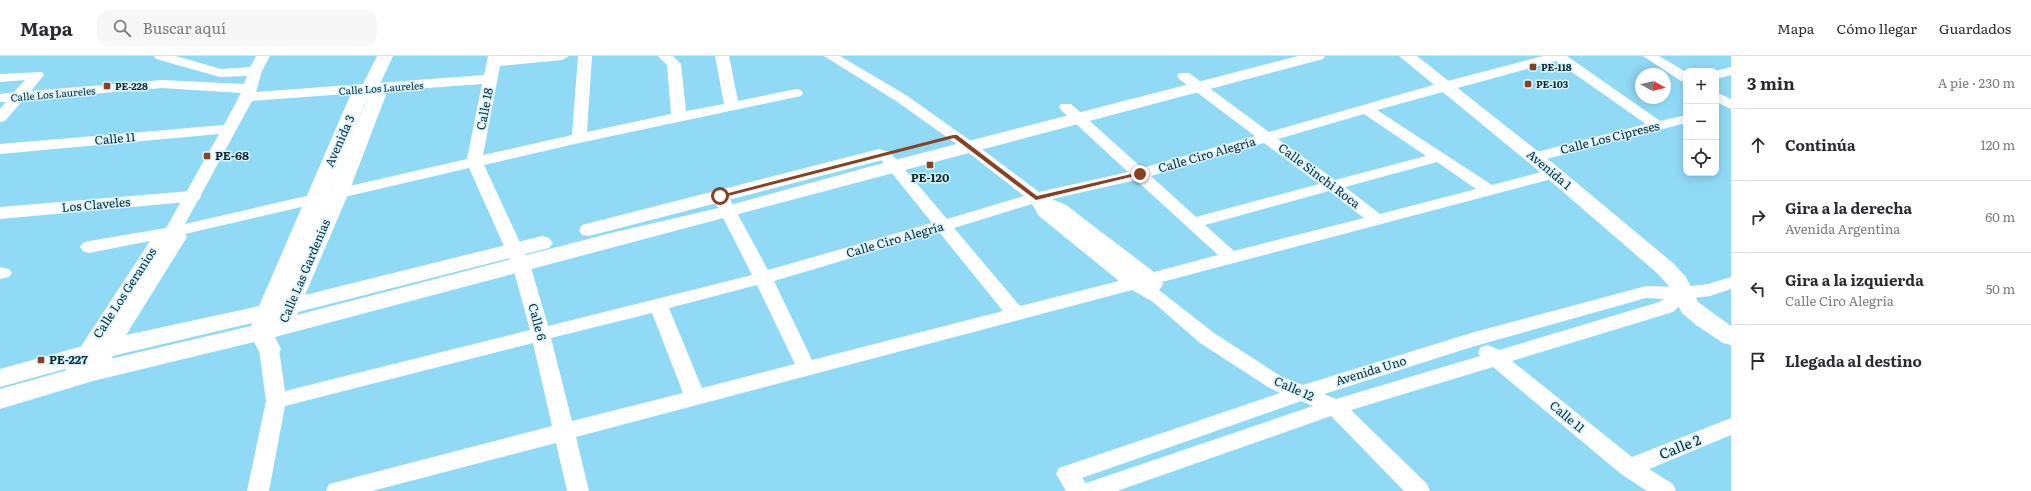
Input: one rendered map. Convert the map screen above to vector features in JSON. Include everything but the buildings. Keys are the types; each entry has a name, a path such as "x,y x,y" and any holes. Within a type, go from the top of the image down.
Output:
{"street":[{"path":"161,56 220,73 255,72"},
{"name":"Calle Los Geranios","path":"83,368 160,239 172,232 248,93 255,72 263,56"},
{"name":"Avenida 3","path":"315,198 359,96 369,89 385,56"},
{"path":"494,59 562,56"},
{"path":"579,138 585,56"},
{"path":"665,56 674,64 679,118"},
{"path":"722,56 732,106"},
{"name":"Calle 12","path":"831,56 901,98 962,141 1036,198 1044,212 1142,280 1160,298 1207,338 1275,382 1334,406 1419,491"},
{"path":"1192,81 1260,56"},
{"path":"0,378 83,368 274,326 518,257 1192,81 1317,56"},
{"name":"Avenida 1","path":"1408,56 1534,157 1665,268 1678,282 1690,307 1704,319 1731,337"},
{"path":"1558,56 1658,126"},
{"name":"Calle Ciro Alegría","path":"276,401 763,278 1036,198 1140,174 1445,86 1558,56"},
{"path":"1650,56 1683,76"},
{"name":"Calle 18","path":"474,161 494,59"},
{"path":"1719,74 1731,71"},
{"path":"0,78 37,75 0,118"},
{"name":"Calle Los Laureles","path":"0,98 162,84 248,93 369,89 490,79"},
{"name":"Calle Sinchi Roca","path":"1192,81 1377,219"},
{"name":"Avenida 3","path":"339,192 376,95 369,89"},
{"path":"89,247 172,232 474,161 732,106 796,94"},
{"path":"1719,98 1731,105"},
{"path":"1719,111 1731,108"},
{"path":"1366,109 1489,190"},
{"path":"1073,112 1230,257"},
{"name":"Calle Los Cipreses","path":"1534,157 1683,120"},
{"name":"Calle 11","path":"0,149 229,129"},
{"path":"1192,223 1439,158"},
{"path":"889,160 1015,313"},
{"name":"Calle 6","path":"474,161 518,257 541,335 578,491"},
{"path":"337,491 806,367 1553,174"},
{"name":"Calle Las Gardenias","path":"274,326 339,192"},
{"name":"Los Claveles","path":"0,214 191,197"},
{"name":"Calle Las Gardenias","path":"274,326 315,198"},
{"path":"723,204 763,278 806,367"},
{"name":"Calle Los Geranios","path":"108,348 178,237 172,232"},
{"name":"Avenida Uno","path":"1073,482 1302,393 1471,340 1646,292 1682,293 1710,290 1731,283"},
{"name":"Avenida Uno","path":"1090,491 1334,406 1666,307 1682,293"},
{"path":"658,305 695,396"},
{"path":"0,399 83,368 108,348 274,326"},
{"path":"258,491 276,401 274,326"},
{"name":"Calle 11","path":"1471,340 1495,357 1629,468 1665,491"},
{"name":"Calle 2","path":"1629,468 1731,426"}],"place":[{"name":"PE-118","path":"1533,67"},
{"name":"PE-103","path":"1528,84"},
{"name":"PE-228","path":"107,86"},
{"name":"PE-68","path":"207,156"},
{"name":"PE-120","path":"930,165"},
{"name":"PE-227","path":"41,360"}],"route":[{"path":"720,196 955,136 1036,198 1140,174"}]}
